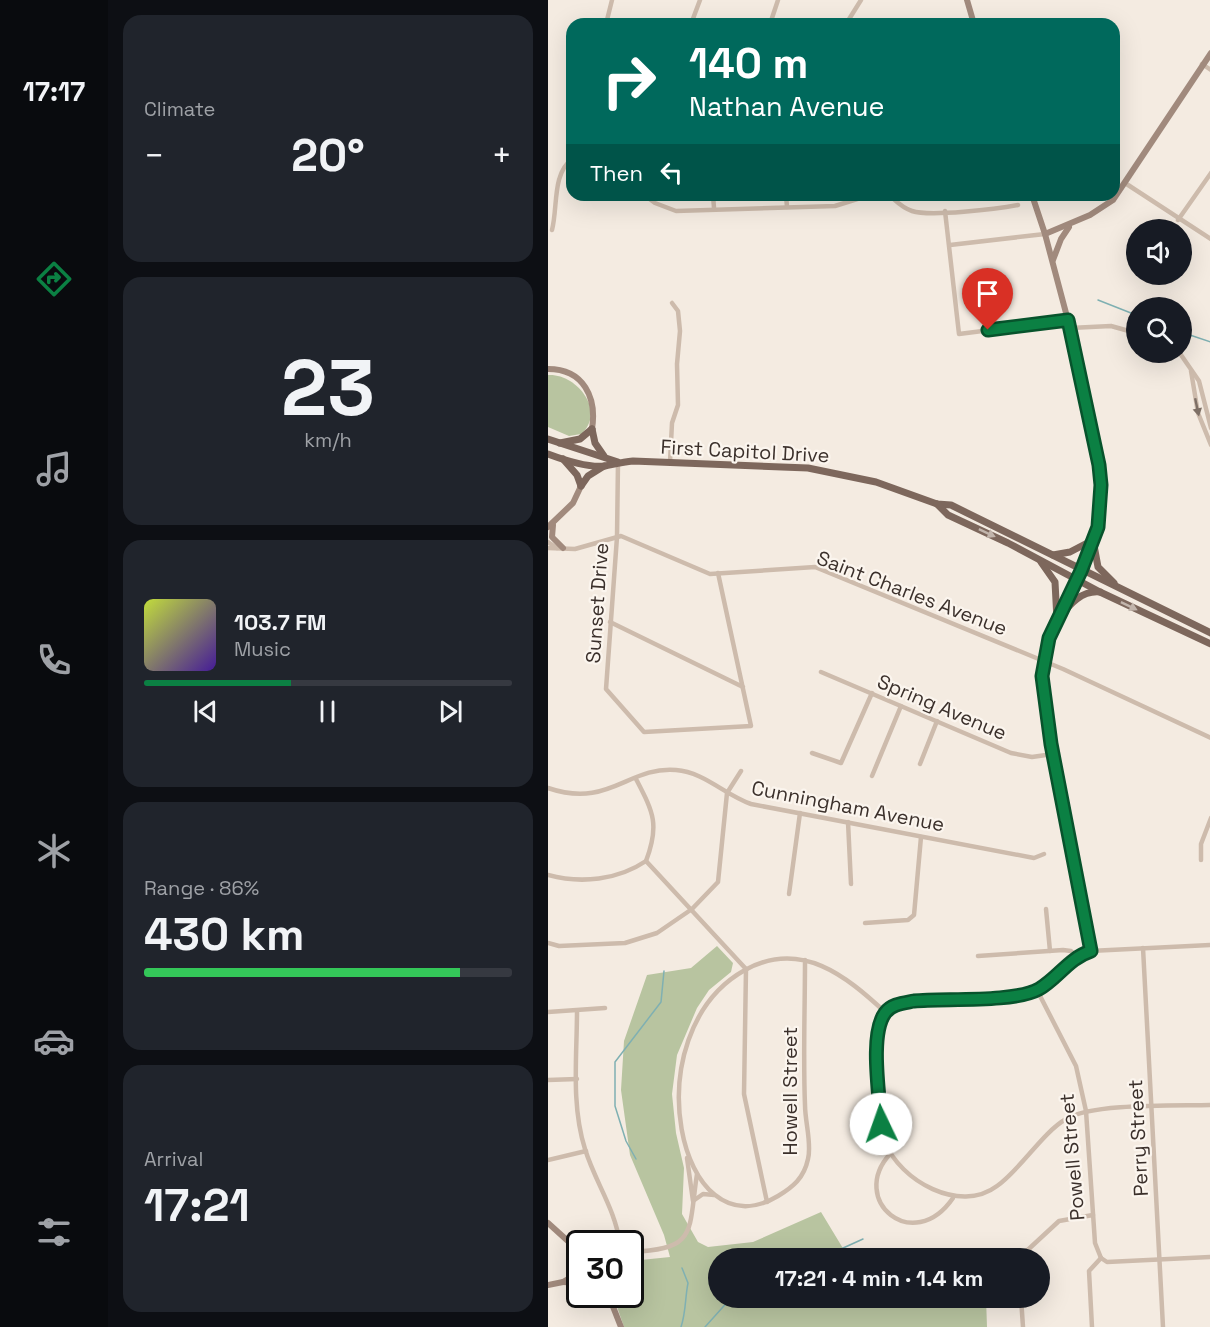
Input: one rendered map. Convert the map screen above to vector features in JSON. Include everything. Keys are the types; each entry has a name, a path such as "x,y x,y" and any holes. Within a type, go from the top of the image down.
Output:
{"main road":[{"path":"558,444 580,439 592,429 595,442 604,456"},
{"name":"First Capitol Drive","path":"548,439 618,462"},
{"name":"First Capitol Drive","path":"548,454 604,466 618,462 775,465 823,470 876,482 938,504 959,508 1081,571 1211,633"},
{"path":"563,459 577,475 581,486"},
{"path":"581,486 588,476 604,466"},
{"name":"First Capitol Drive","path":"938,504 948,515 1100,592 1211,644"},
{"path":"1051,555 1070,552 1093,540 1098,567 1105,577 1130,595"},
{"path":"1036,558 1055,582 1057,620"},
{"path":"1057,620 1076,599 1095,591 1100,592"}],"street":[{"path":"608,18 612,0"},
{"path":"693,18 700,0"},
{"path":"772,18 778,0"},
{"path":"850,18 861,0"},
{"path":"966,0 972,18"},
{"path":"1120,189 1211,53"},
{"path":"1202,64 1211,70"},
{"path":"551,230 556,214 558,182 566,166"},
{"path":"1179,219 1211,173"},
{"path":"1125,183 1177,219"},
{"path":"652,201 676,211 714,208 835,206 851,201"},
{"path":"713,201 714,208"},
{"path":"786,201 787,207"},
{"path":"897,201 910,210 992,210 1018,205"},
{"path":"1034,201 1053,261 1070,328 1101,485 1098,527 1081,571 1057,620 1043,661 1043,696 1091,951"},
{"path":"950,245 1045,234 1071,225 1102,209 1109,201"},
{"path":"945,211 959,334 1068,320"},
{"path":"1053,261 1061,239 1071,225"},
{"path":"1192,228 1211,240"},
{"path":"670,462 671,430 678,405 677,364 680,331 678,311 672,303"},
{"path":"1070,328 1110,326 1126,330"},
{"path":"1187,363 1199,381 1211,428"},
{"path":"1191,368 1198,413 1211,445"},
{"path":"548,369 564,371 586,386 593,403 592,429"},
{"name":"Sunset Drive","path":"618,462 617,537 606,690 644,732 751,726 743,687"},
{"path":"548,527 573,503 581,486"},
{"path":"548,522 557,519"},
{"path":"557,519 551,533 560,548"},
{"path":"548,548 575,549 617,537"},
{"name":"Saint Charles Avenue","path":"617,537 625,537 701,572 815,567 1043,661 1211,738"},
{"path":"548,542 560,548"},
{"path":"718,573 743,687"},
{"path":"610,622 743,687"},
{"name":"Spring Avenue","path":"821,672 1020,756 1053,754"},
{"path":"812,753 841,763 872,693"},
{"path":"872,776 900,706"},
{"path":"920,764 937,721"},
{"name":"Cunningham Avenue","path":"548,788 566,793 595,793 662,770 678,770 702,778 727,794 751,804 1034,858 1044,854"},
{"path":"548,943 559,946 625,943 657,933 692,909 718,882 727,794 741,771"},
{"path":"548,875 582,880 620,876 646,861 654,839 654,817 636,779"},
{"path":"790,894 800,813"},
{"path":"1201,860 1200,844 1211,818"},
{"path":"848,822 851,884"},
{"path":"865,922 908,920 914,915 921,837"},
{"path":"646,861 746,969 744,1094 767,1202 740,1206 716,1195 703,1194 693,1201"},
{"path":"1046,909 1049,951"},
{"path":"1211,945 1091,951 1077,957 1037,990 1011,997 901,1003 885,1012 877,1035 881,1124 890,1155 916,1179 953,1198 975,1197 998,1186 1065,1119 1086,1111 1211,1105"},
{"name":"Perry Street","path":"1143,948 1163,1327"},
{"path":"978,956 1067,950 1077,957"},
{"path":"693,1201 678,1100 686,1043 707,1001 746,969 775,961 805,960 837,973 885,1012"},
{"name":"Howell Street","path":"767,1202 797,1184 809,1159 805,1106 805,960"},
{"name":"Powell Street","path":"1037,990 1076,1066 1086,1111 1095,1243 1101,1258"},
{"path":"548,1012 605,1008"},
{"path":"577,1011 578,1116 586,1151 614,1213 617,1230"},
{"path":"548,1080 576,1079"},
{"path":"548,1160 586,1151"},
{"path":"687,1153 697,1174 716,1195"},
{"path":"890,1155 879,1169 875,1186 882,1204 897,1219 908,1223 933,1220 953,1198"},
{"path":"644,1251 662,1250 677,1244 688,1230 697,1174"},
{"path":"1030,1248 1059,1221 1093,1215"},
{"path":"548,1222 566,1239"},
{"path":"1092,1327 1089,1271 1101,1258 1107,1262 1211,1257"},
{"path":"548,1285 566,1282"},
{"path":"614,1308 621,1327"},
{"path":"1022,1308 1023,1327"}],"green space":[{"path":"548,375 569,380 585,395 591,415 588,425 581,434 569,436 548,427"},
{"path":"717,946 733,963 731,972 709,990 697,1008 677,1055 672,1094 676,1133 684,1168 682,1214 698,1242 708,1247 753,1242 821,1212 843,1248 708,1248 708,1308 986,1308 987,1327 624,1327 617,1308 644,1308 644,1260 670,1257 664,1235 630,1155 621,1090 624,1041 647,975 691,968"}],"waterway":[{"path":"1098,300 1126,311"},
{"path":"1192,336 1211,342"},
{"path":"636,1159 626,1141 615,1106 615,1062 661,1002 664,971"},
{"path":"843,1248 863,1239"},
{"path":"681,1327 688,1283 682,1268"},
{"path":"705,1327 722,1308"}],"route":[{"path":"881,1124 877,1035 885,1012 893,1006 914,1001 1011,997 1024,994 1037,990 1072,961 1091,951 1051,744 1042,676 1049,638 1081,571 1098,527 1101,485 1099,465 1068,320 988,330"}]}
